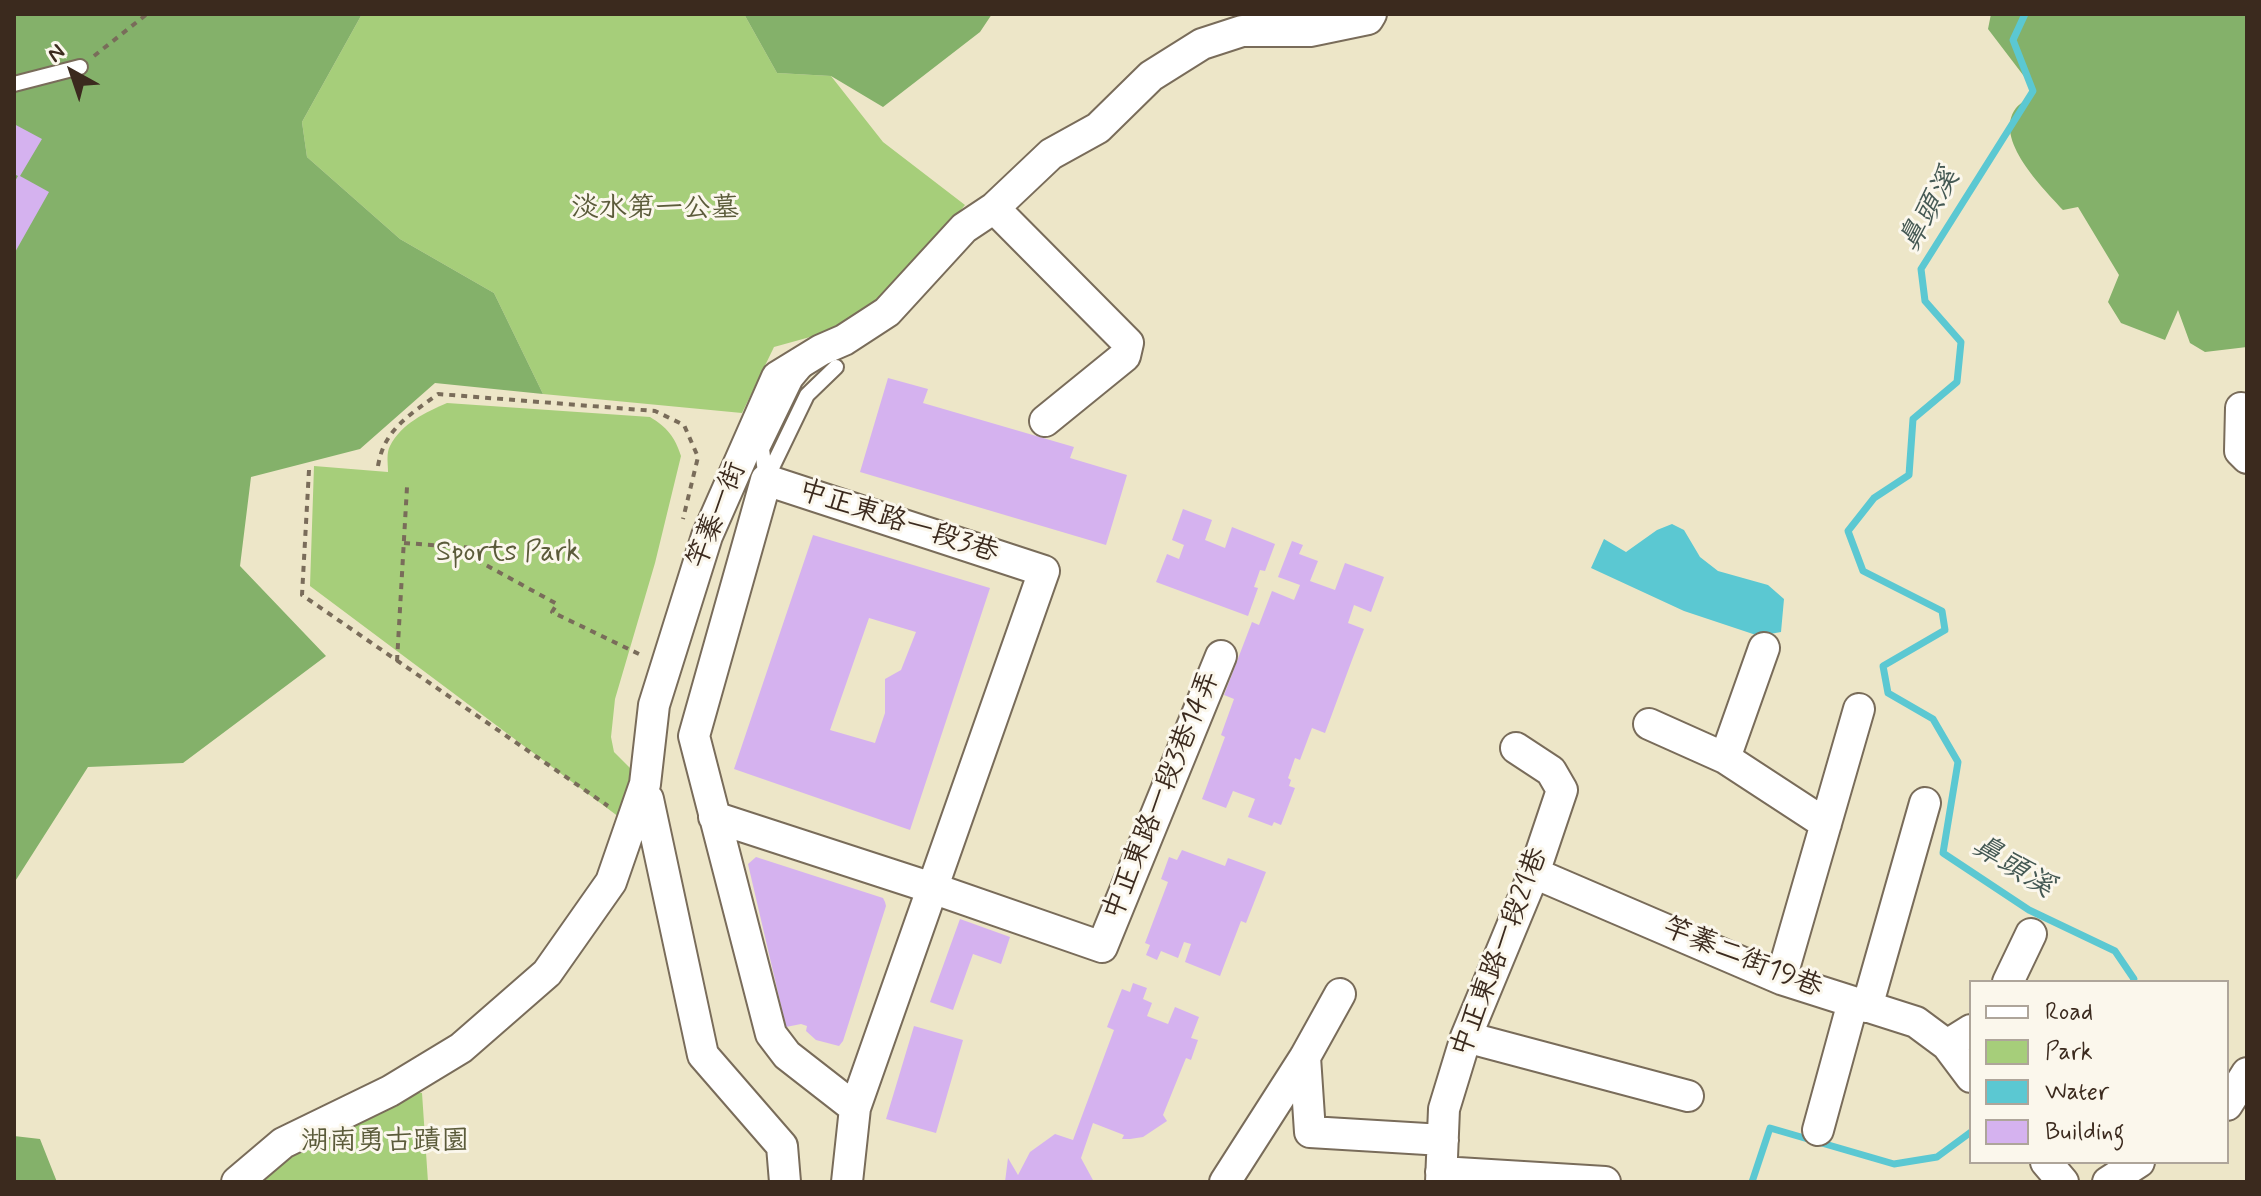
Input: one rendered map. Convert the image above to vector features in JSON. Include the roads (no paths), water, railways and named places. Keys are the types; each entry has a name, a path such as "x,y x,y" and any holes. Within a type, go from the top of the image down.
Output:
{"street":[{"name":"竿蓁一街","path":"237,1182 283,1143 390,1091 461,1048 547,973 611,882 640,811 654,705 707,536 777,377 828,359 844,340 887,312 964,228 994,208 1051,154 1098,128 1151,76 1202,44 1242,31 1310,31 1368,19 1371,14"},
{"path":"994,208 1128,343 1125,356 1045,421"},
{"path":"2241,408 2240,451 2247,458"},
{"name":"中正東路一段3巷","path":"847,1182 855,1108 1044,571 766,480 694,736 771,1034 787,1055 855,1108"},
{"path":"1725,758 1764,648"},
{"name":"中正東路一段3巷14弄","path":"932,888 1102,947 1221,656"},
{"path":"1781,979 1859,709"},
{"path":"1649,724 1725,758 1826,824"},
{"name":"中正東路一段21巷","path":"1441,1177 1444,1109 1466,1037 1534,873 1562,790 1551,771 1516,748"},
{"path":"1818,1130 1925,803"},
{"path":"640,811 703,1055 782,1146 785,1182"},
{"path":"714,817 932,888"},
{"name":"竿蓁二街19巷","path":"1534,873 1781,979 1959,1037 1969,1070"},
{"path":"2009,980 2031,934"},
{"path":"1225,1182 1305,1057 1340,994"},
{"path":"1466,1037 1688,1096"},
{"path":"1305,1057 1310,1132 1443,1140"},
{"path":"2229,1102 2247,1073"},
{"path":"2048,1164 2063,1182"},
{"path":"2108,1182 2136,1164"},
{"path":"1441,1177 1605,1182"}],"lane":[{"path":"14,84 80,67"},
{"path":"766,480 828,359"},
{"path":"766,480 762,449 795,381 828,359"}],"water":[{"path":"1672,524 1684,530 1700,557 1718,571 1768,585 1784,599 1781,632 1759,636 1684,611 1591,568 1604,539 1626,552 1657,530"}],"waterway":[{"name":"鼻頭溪","path":"2025,14 2013,40 2033,91 1921,269 1925,301 1961,342 1957,382 1913,419 1909,475 1874,498 1848,531 1863,571 1942,611 1945,630 1883,666 1888,693 1933,719 1958,762 1943,853 2029,910 2115,951 2134,980"},
{"name":"鼻頭溪","path":"1752,1182 1770,1128 1894,1164 1937,1157 1969,1133"}],"park label":[{"name":"淡水第一公墓","path":"655,210"},
{"name":"Sports Park","path":"508,554"},
{"name":"湖南勇古蹟園","path":"385,1143"}]}
